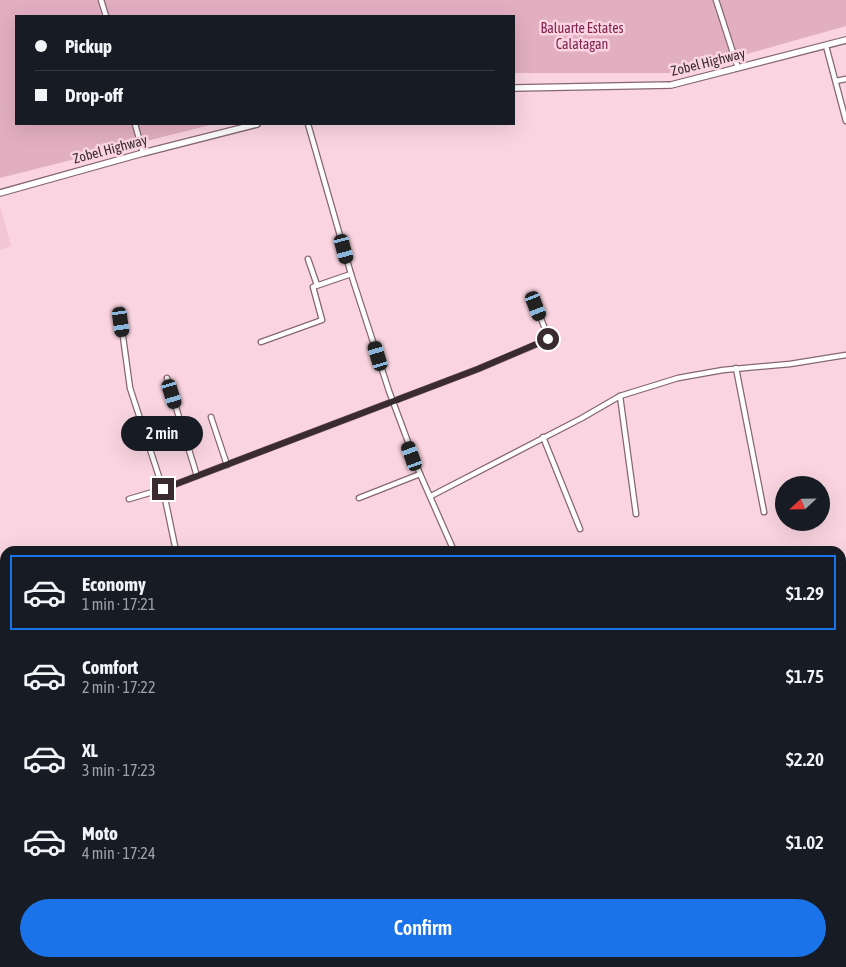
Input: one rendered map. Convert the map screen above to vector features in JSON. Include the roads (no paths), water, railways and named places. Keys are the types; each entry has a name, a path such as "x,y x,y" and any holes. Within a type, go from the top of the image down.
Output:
{"main road":[{"name":"Zobel Highway","path":"515,88 671,85 846,40"},
{"name":"Zobel Highway","path":"0,192 143,152 253,125"}],"street":[{"path":"102,0 106,15"},
{"path":"716,0 738,68"},
{"path":"826,46 846,120"},
{"path":"836,81 846,79"},
{"path":"135,125 143,152"},
{"path":"308,125 351,274 393,401 420,474 452,546"},
{"path":"308,259 317,285"},
{"path":"261,342 322,320 313,287 351,274"},
{"path":"128,499 163,489 478,369 548,339 536,306"},
{"path":"121,322 130,388 163,489 175,546"},
{"path":"431,496 582,418 620,396 678,378 736,368 790,364 846,355"},
{"path":"736,368 764,512"},
{"path":"167,378 197,476"},
{"path":"620,396 636,514"},
{"path":"211,418 226,465"},
{"path":"543,437 580,529"},
{"path":"359,498 420,474"}],"park label":[{"name":"Baluarte Estates Calatagan","path":"582,36"}]}
